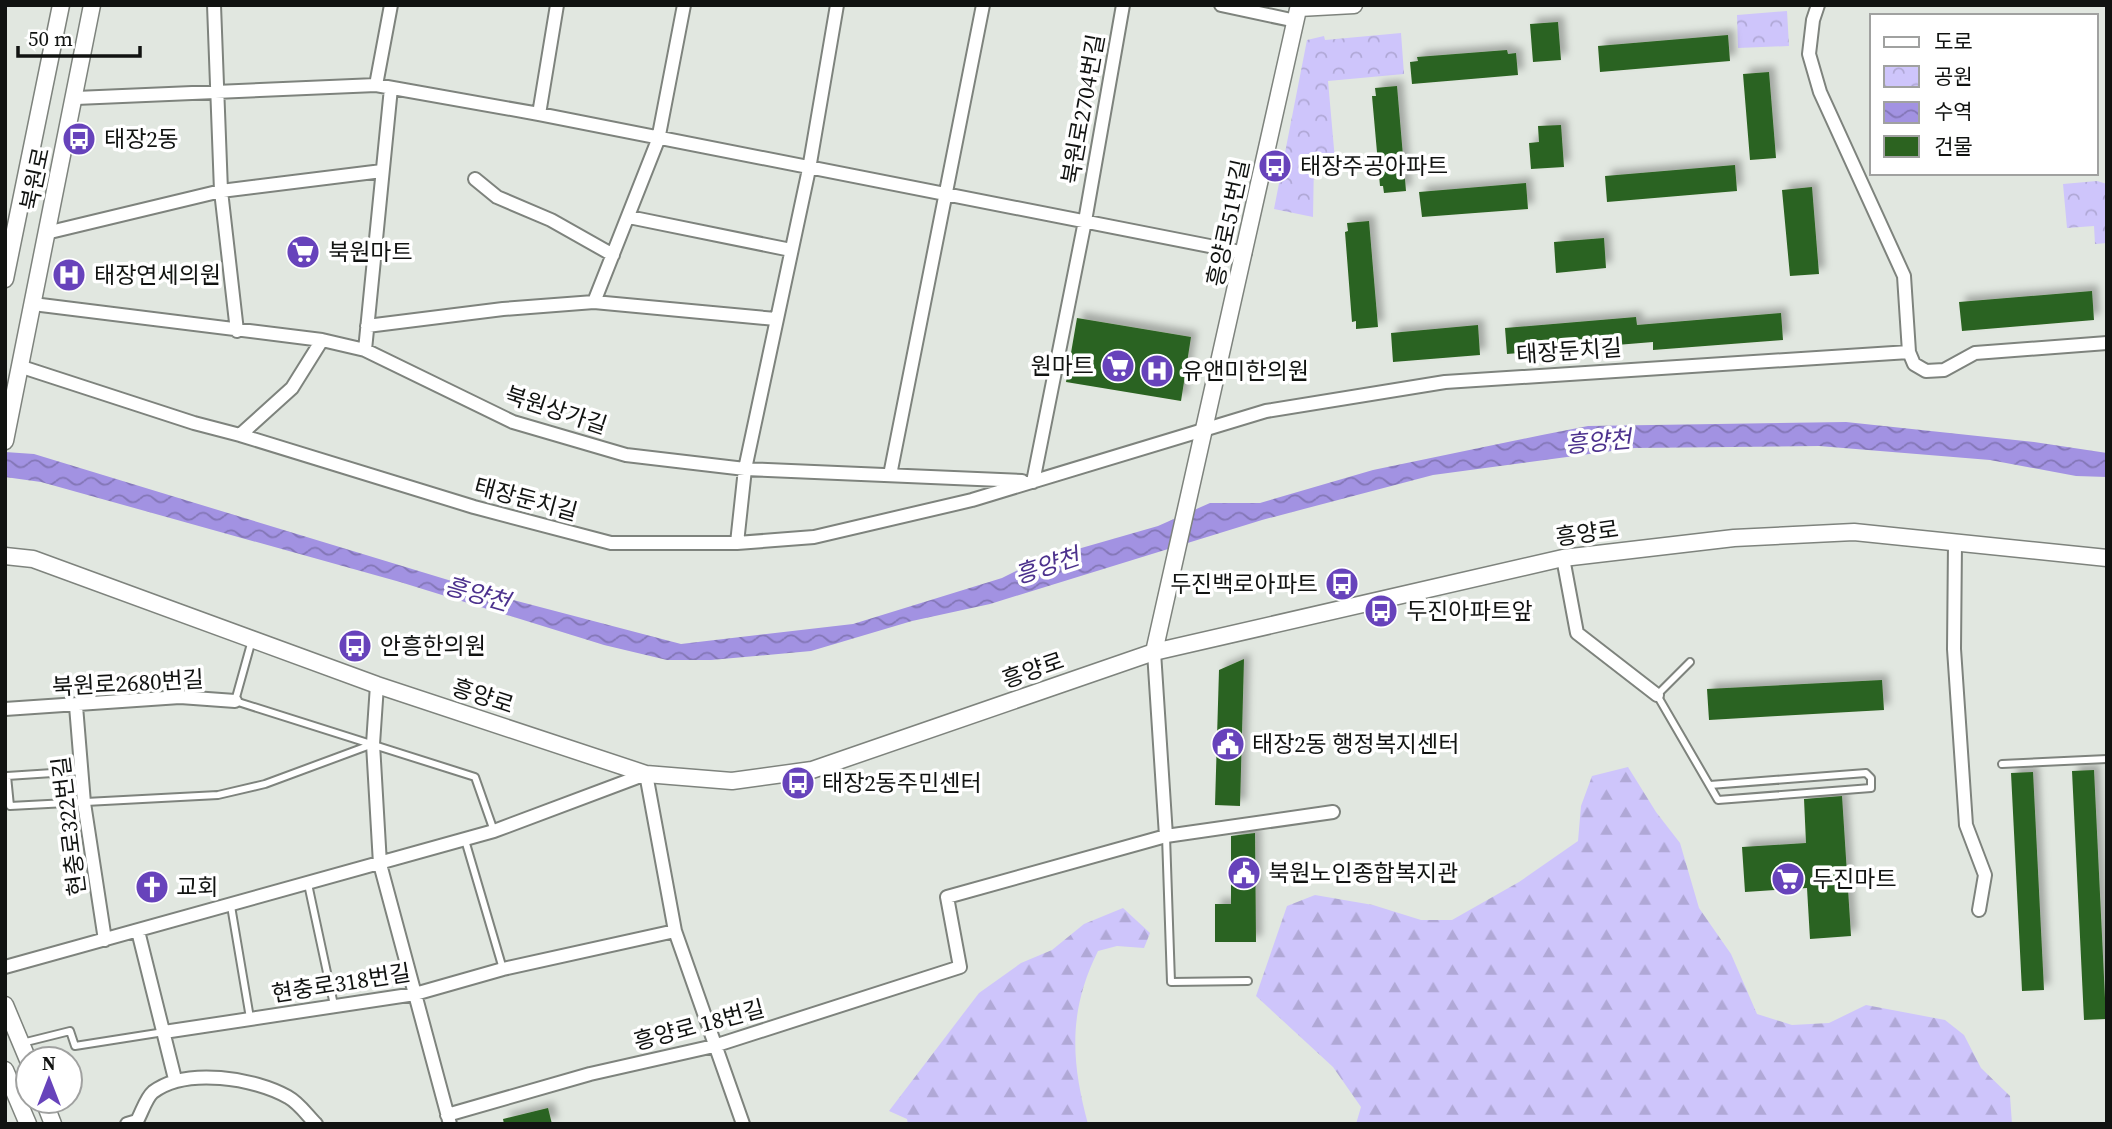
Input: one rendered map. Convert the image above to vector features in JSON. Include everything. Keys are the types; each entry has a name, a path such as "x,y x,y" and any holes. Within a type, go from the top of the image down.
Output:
{"street":[{"name":"북원로","path":"5,279 61,5"},
{"name":"북원로","path":"5,441 76,97 92,5"},
{"path":"214,5 221,191 237,331"},
{"path":"376,85 391,5"},
{"path":"539,114 557,5"},
{"path":"594,302 658,140 684,5"},
{"path":"737,543 746,469 809,169 837,5"},
{"path":"890,475 982,5"},
{"name":"북원로2704번길","path":"1085,221 1123,5"},
{"path":"1221,5 1298,11 1354,5"},
{"path":"1818,5 1809,54 1820,92 1904,276 1909,352 1914,364 1926,371 1944,370 1975,354 2107,343"},
{"name":"흥양로51번길","path":"1154,652 1206,431 1298,11"},
{"name":"북원로2704번길","path":"76,97 376,85 539,114 658,140 1245,253"},
{"path":"365,351 391,88"},
{"path":"46,233 221,191 382,171"},
{"path":"475,179 497,198 551,220 613,255"},
{"path":"629,217 791,250"},
{"path":"1032,482 1085,221"},
{"path":"368,326 503,309 594,302 776,319"},
{"name":"북원상가길","path":"33,304 322,340 365,351 513,422 626,455 746,469 1032,482"},
{"path":"240,435 292,388 322,340"},
{"name":"태장둔치길","path":"22,367 194,424 240,435 474,507 611,543 737,543 814,537 972,500 1266,411 1446,382 1909,352"},
{"name":"흥양로","path":"5,556 33,559 377,685 646,774 732,781 812,770 1154,652 1563,558 1734,538 1854,532 2107,558"},
{"path":"1955,543 1954,649 1966,825 1985,875 1979,910"},
{"path":"1563,558 1577,633 1657,695"},
{"path":"1154,652 1166,836 1333,813"},
{"name":"흥양로 18번길","path":"377,685 373,744 380,864 448,1119 590,1074 714,1046 960,967 947,897 1166,836"},
{"name":"북원로2680번길","path":"5,709 180,697 235,701"},
{"name":"현충로322번길","path":"76,706 84,803 105,940"},
{"path":"5,967 494,831 646,774 675,931 743,1124"},
{"path":"138,931 175,1079"},
{"name":"현충로318번길","path":"164,1032 415,994 503,969 675,931"},
{"path":"5,1004 21,1043"},
{"path":"5,1070 29,1124"},
{"path":"127,1124 137,1121 150,1094 175,1079 231,1079 267,1086 292,1099 316,1124"}],"lane":[{"path":"235,701 253,639"},
{"path":"1690,663 1657,695 1718,800 1871,788 1871,778 1866,773 1710,785"},
{"name":"북원로2680번길","path":"235,701 373,744"},
{"path":"83,771 7,776 10,806 218,795 265,784 373,744 475,777 494,831"},
{"path":"2002,764 2107,759"},
{"path":"1166,836 1171,982 1248,981"},
{"path":"465,839 503,969"},
{"path":"308,884 334,1005"},
{"path":"231,906 250,1018"},
{"name":"현충로318번길","path":"21,1043 70,1031 75,1046 164,1032"}],"green space":[{"path":"1787,11 1789,46 1738,48 1737,15"},
{"path":"1401,33 1404,74 1328,81 1335,160 1314,161 1313,217 1274,209 1307,40 1324,36 1325,40"},
{"path":"2097,181 2107,184 2107,243 2095,244 2094,226 2067,228 2063,184"},
{"path":"1628,767 1656,812 1680,843 1699,908 1731,954 1757,1014 1792,1025 1829,1023 1866,1005 1945,1020 1964,1035 1981,1068 2010,1096 2012,1124 1356,1124 1361,1107 1333,1067 1256,996 1287,906 1315,895 1373,905 1421,920 1452,920 1519,882 1578,841 1581,806 1592,776"},
{"path":"1123,908 1150,933 1144,948 1117,946 1098,951 1081,994 1075,1036 1076,1057 1088,1124 908,1124 907,1119 889,1111 979,993 1021,963 1052,950 1084,924"}],"water":[{"name":"흥양천","path":"1846,422 2034,442 2107,453 2107,477 2076,476 1990,460 1819,446 1634,448 1433,475 1262,520 990,604 912,621 811,651 711,660 667,660 604,645 400,582 41,482 5,477 5,452 34,454 517,601 681,644 853,624 1002,578 1036,561 1158,526 1210,503 1260,503 1373,470 1588,426"}],"building":[{"path":"1558,22 1561,60 1533,62 1530,24"},
{"path":"1728,35 1730,61 1600,72 1598,46"},
{"path":"1507,50 1508,54 1516,53 1518,75 1412,84 1410,62 1418,61 1417,57"},
{"path":"1769,72 1776,158 1750,160 1743,74"},
{"path":"1397,86 1406,191 1384,193 1383,186 1380,186 1372,96 1376,96 1375,88"},
{"path":"1561,125 1564,167 1531,169 1529,143 1539,142 1538,126"},
{"path":"1735,165 1737,191 1607,202 1605,176"},
{"path":"1526,183 1528,209 1422,217 1419,192"},
{"path":"1812,187 1819,274 1790,276 1782,190"},
{"path":"1369,221 1378,327 1356,329 1356,321 1352,322 1345,232 1348,231 1347,223"},
{"path":"1604,238 1606,268 1556,273 1554,242"},
{"path":"2092,291 2094,320 1962,331 1959,302"},
{"path":"1781,313 1783,340 1653,350 1653,342 1507,354 1505,328 1636,317 1637,325"},
{"path":"1077,318 1191,337 1181,401 1066,382"},
{"path":"1478,325 1480,355 1393,362 1391,333"},
{"path":"1244,659 1240,806 1215,805 1219,670"},
{"path":"1882,680 1884,710 1709,720 1707,689"},
{"path":"2094,770 2106,1019 2084,1020 2072,771"},
{"path":"2033,772 2044,990 2022,991 2011,773"},
{"path":"1842,796 1851,936 1810,939 1807,888 1745,892 1742,847 1806,843 1804,799"},
{"path":"1255,833 1256,942 1215,942 1215,904 1231,904 1231,836"},
{"path":"548,1108 552,1124 504,1124 503,1119"}],"place":[{"name":"태장2동","path":"79,139"},
{"name":"태장주공아파트","path":"1275,166"},
{"name":"북원마트","path":"303,252"},
{"name":"태장연세의원","path":"69,275"},
{"name":"원마트","path":"1118,366"},
{"name":"유앤미한의원","path":"1157,371"},
{"name":"두진백로아파트","path":"1342,584"},
{"name":"두진아파트앞","path":"1381,611"},
{"name":"안흥한의원","path":"355,646"},
{"name":"태장2동 행정복지센터","path":"1228,744"},
{"name":"태장2동주민센터","path":"798,783"},
{"name":"북원노인종합복지관","path":"1244,873"},
{"name":"두진마트","path":"1788,879"},
{"name":"교회","path":"152,887"}]}
